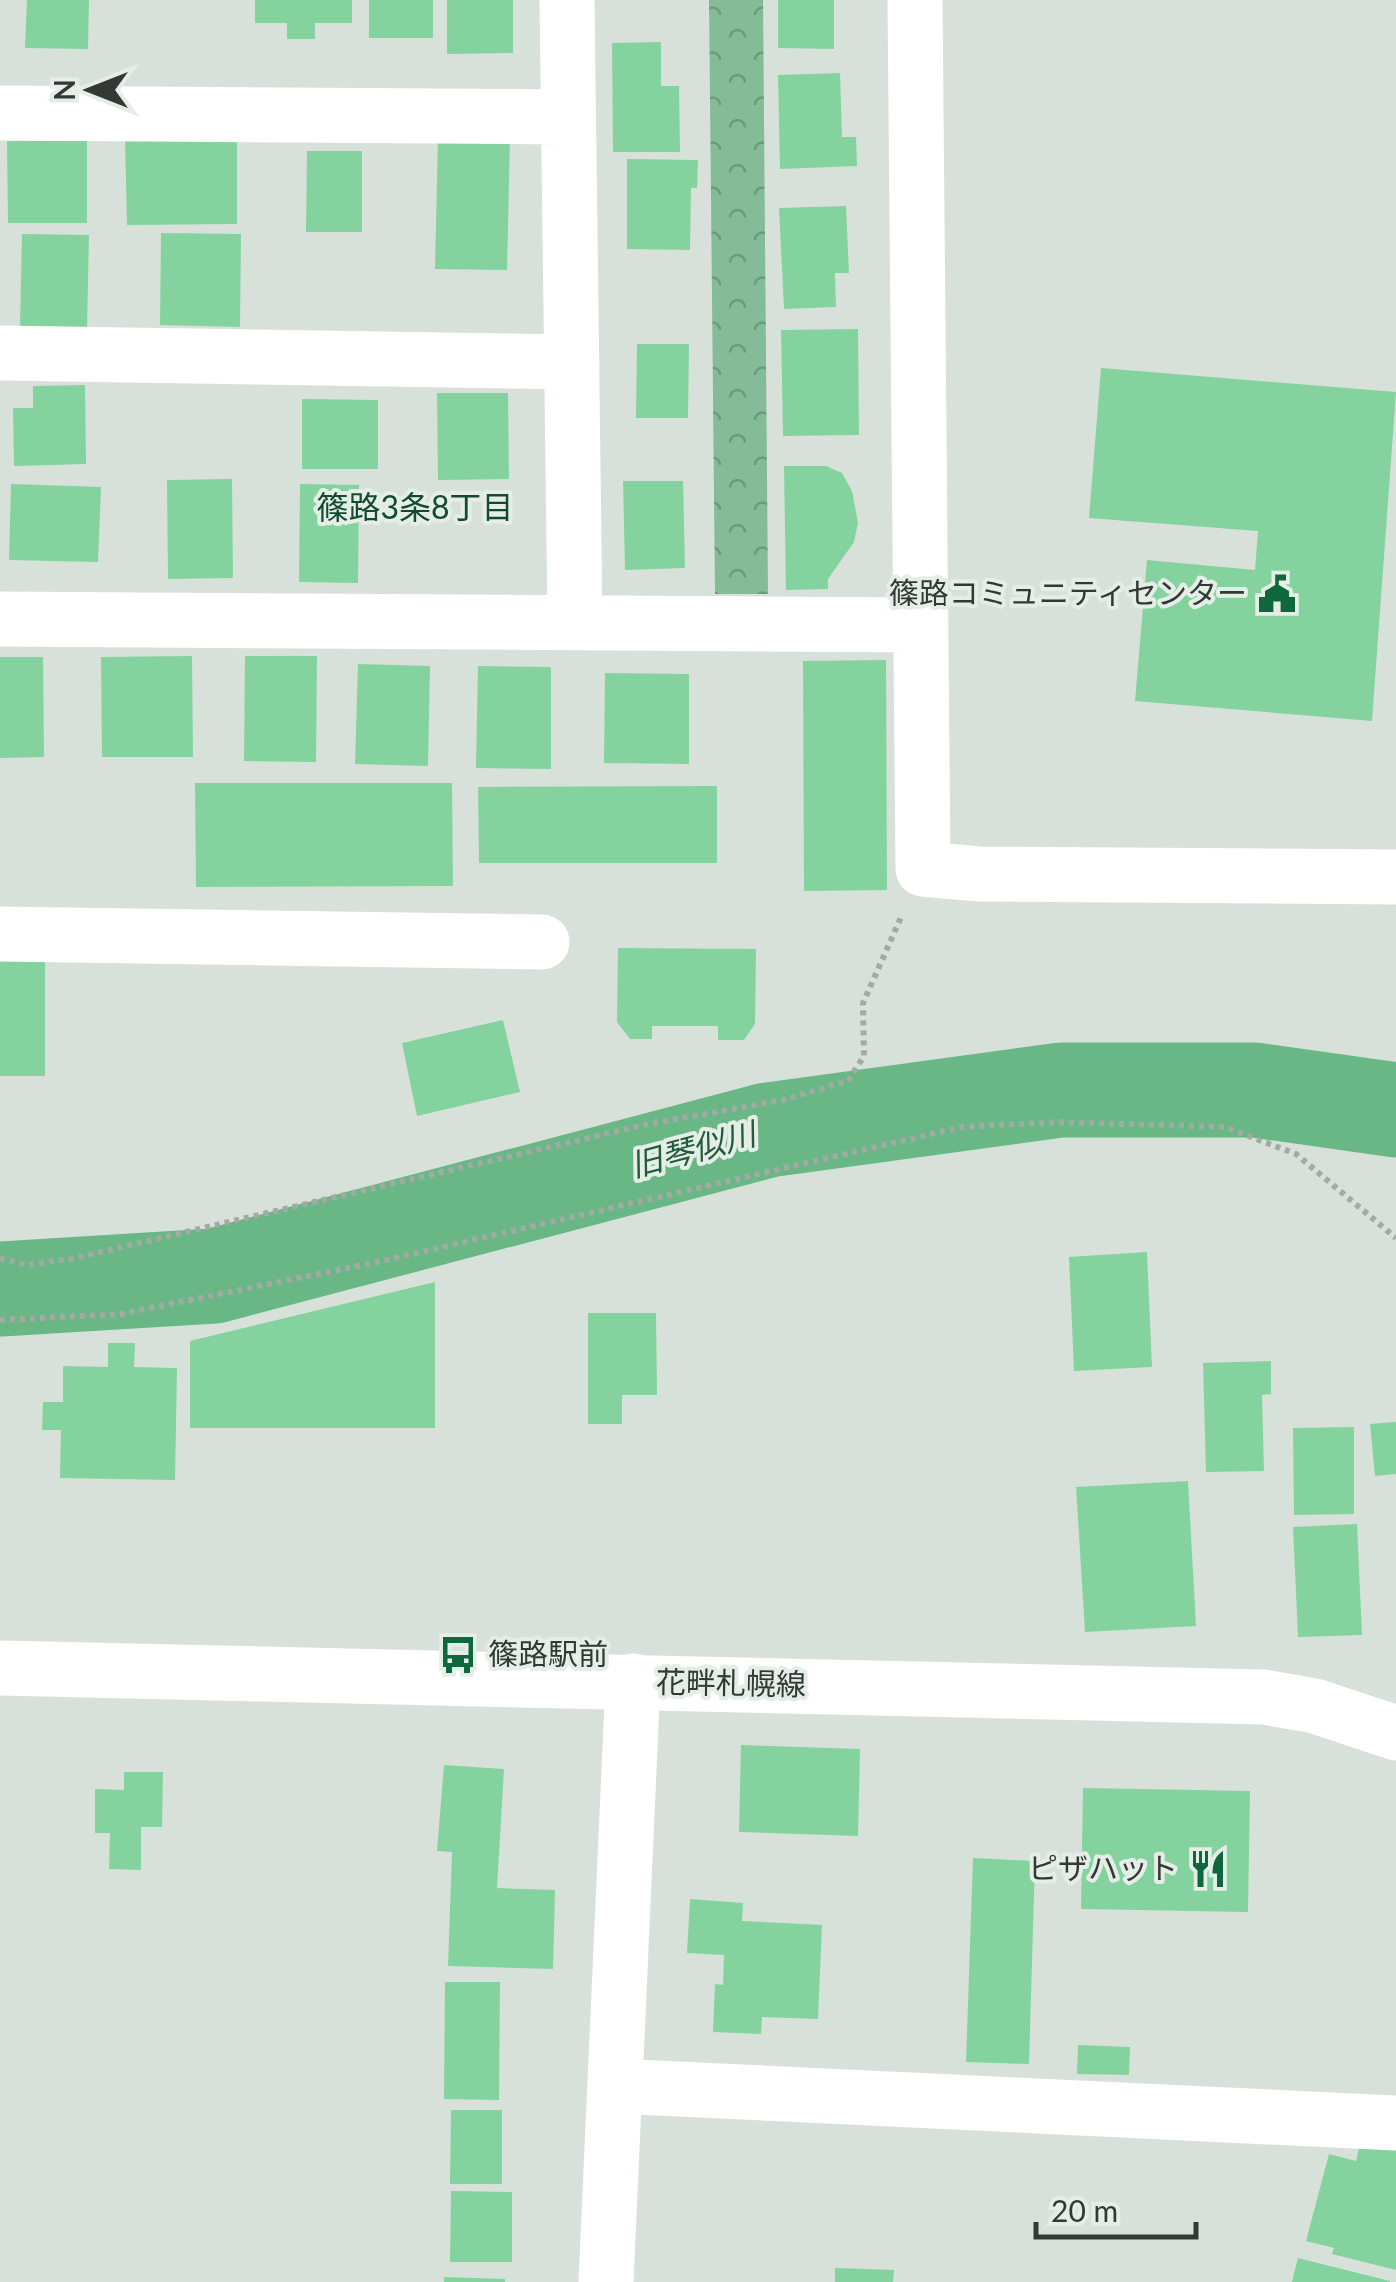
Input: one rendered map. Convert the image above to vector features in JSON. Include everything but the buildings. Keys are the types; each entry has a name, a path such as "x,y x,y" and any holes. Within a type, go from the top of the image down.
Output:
{"street":[{"path":"567,0 574,622"},
{"path":"916,0 923,869 979,874 1396,878"},
{"path":"0,114 566,117"},
{"path":"0,353 572,362"},
{"path":"0,619 922,626"},
{"path":"0,934 542,942"},
{"name":"花畔札幌線","path":"0,1668 1264,1697 1315,1706 1396,1733"},
{"path":"606,2282 633,1681"},
{"path":"615,2086 1396,2124"}],"path":[{"path":"0,1258 26,1265 75,1258 630,1128 783,1100 848,1082 864,1056 863,1004 923,869"},
{"path":"0,1320 121,1314 382,1261 962,1127 1058,1122 1225,1127 1296,1154 1396,1238"}],"green space":[{"path":"709,0 763,0 768,594 715,594"}],"waterway":[{"name":"旧琴似川","path":"0,1289 214,1276 768,1130 1061,1090 1255,1090 1396,1110"}],"place":[{"name":"篠路コミュニティセンター","path":"1277,594"},
{"name":"篠路駅前","path":"458,1655"},
{"name":"ピザハット","path":"1208,1869"}],"district":[{"name":"篠路3条8丁目","path":"415,508"}]}
